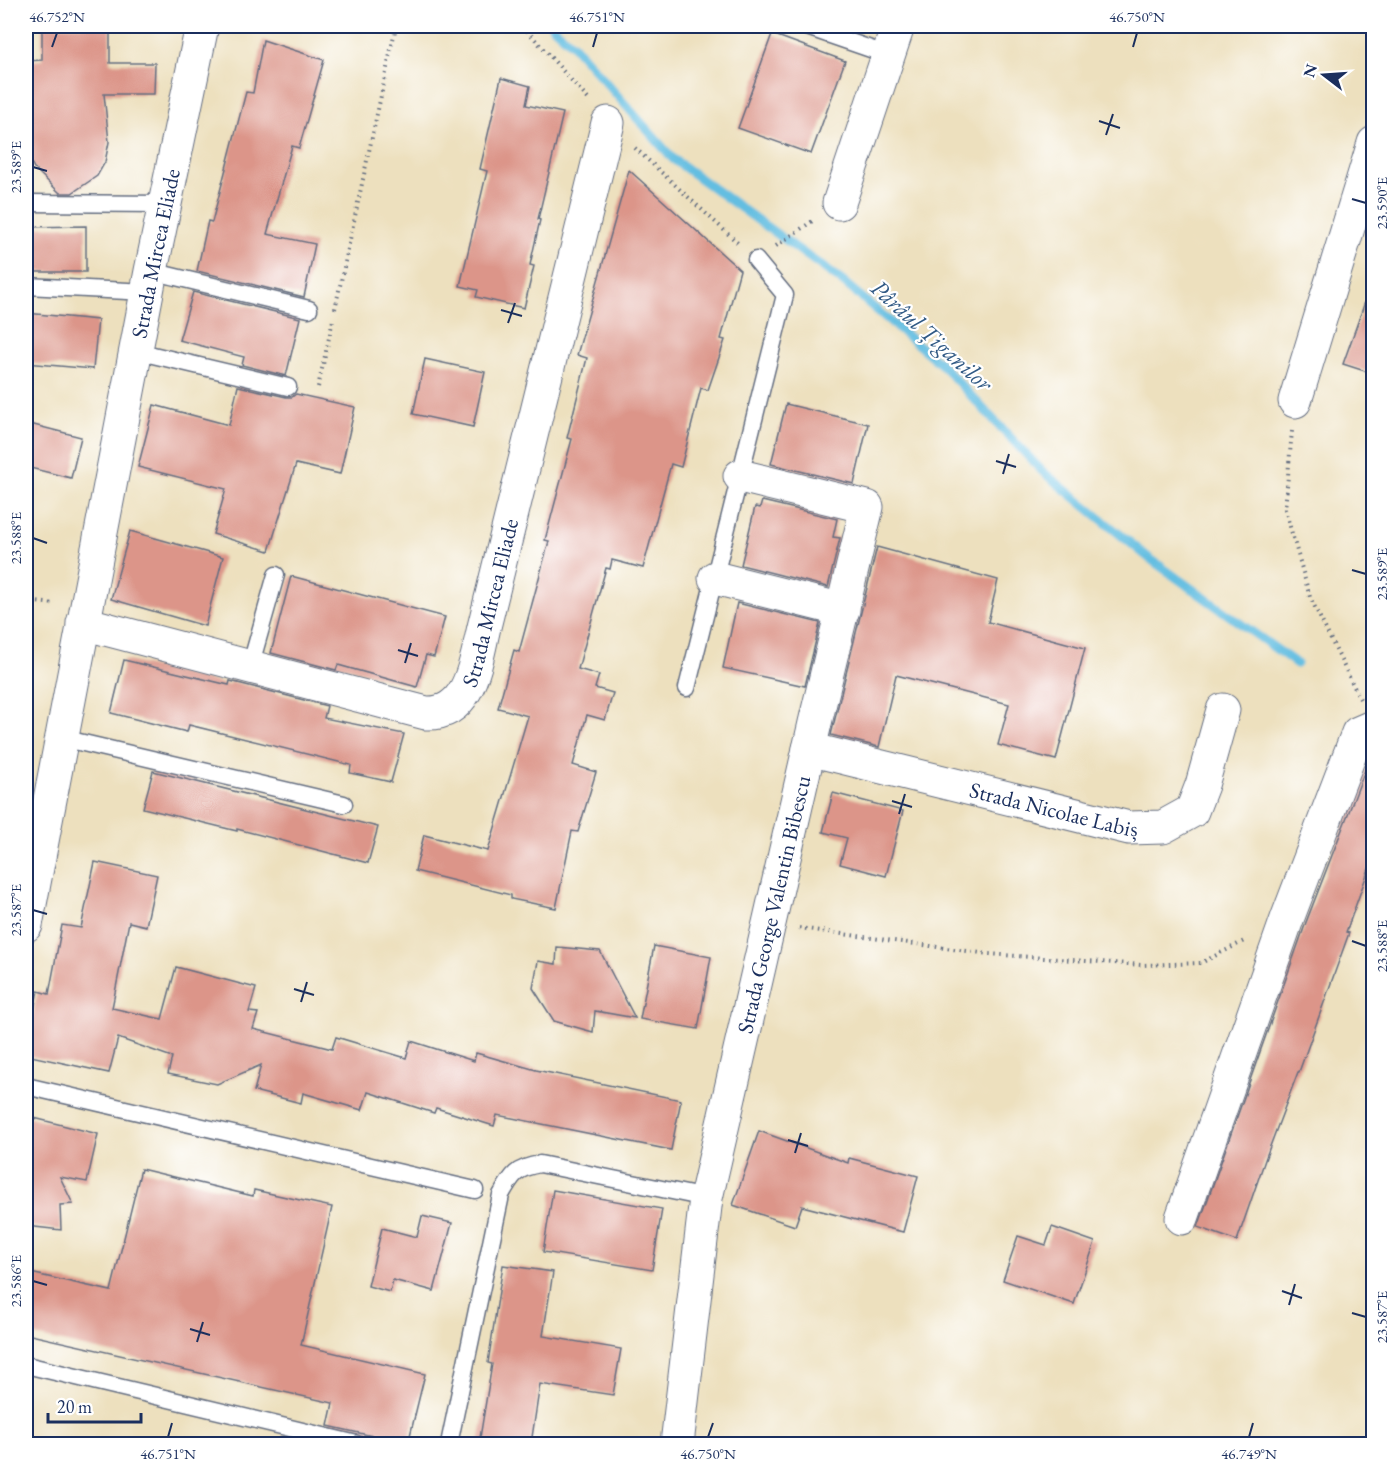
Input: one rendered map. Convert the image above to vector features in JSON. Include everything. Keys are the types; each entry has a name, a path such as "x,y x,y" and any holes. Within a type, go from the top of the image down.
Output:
{"street":[{"name":"Strada Mircea Eliade","path":"26,925 136,351 202,26"},
{"path":"839,203 893,40"},
{"name":"Strada Mircea Eliade","path":"83,623 426,713 439,714 452,708 469,684 608,123"},
{"path":"1295,401 1374,143"},
{"name":"Strada George Valentin Bibescu","path":"677,1444 705,1198 867,507 740,476"},
{"path":"715,578 843,609"},
{"name":"Strada Nicolae Labiș","path":"809,750 1129,828 1163,827 1192,812 1223,710"},
{"path":"1182,1218 1287,919 1358,733 1373,727"}],"lane":[{"path":"804,26 893,40"},
{"path":"26,203 165,204"},
{"path":"687,688 785,295 756,260"},
{"path":"26,286 150,282 309,309"},
{"path":"136,351 288,387"},
{"path":"250,667 276,575"},
{"path":"62,738 344,804"},
{"path":"26,1086 474,1191"},
{"path":"449,1444 501,1196 511,1176 526,1166 540,1164 705,1198"},
{"path":"26,1365 357,1444"}],"path":[{"path":"318,387 396,26"},
{"path":"523,26 608,123 756,260 839,203"},
{"path":"1295,401 1285,509 1310,597 1373,727"},
{"path":"768,923 990,954 1142,965 1201,963 1287,919"}],"building":[{"path":"42,26 110,26 110,63 155,63 154,94 104,94 109,142 105,162 97,176 72,193 60,193 34,168 26,153 31,96 26,97 26,61 42,60"},
{"path":"772,34 845,61 811,154 738,128"},
{"path":"263,40 324,60 299,148 292,146 267,234 315,244 304,297 197,271 208,221 212,222 246,92 253,93"},
{"path":"501,78 530,86 526,105 563,113 538,219 540,220 530,265 534,266 524,308 476,297 478,290 460,286 487,171 480,169"},
{"path":"629,170 740,270 721,339 725,340 708,390 701,388 681,467 671,464 643,568 612,560 610,569 606,568 578,669 599,675 595,688 613,693 605,720 587,715 573,765 596,772 578,832 572,831 556,908 511,899 511,895 415,871 424,835 488,851 528,716 498,708 514,650 519,652 549,541 545,540 572,439 567,438 587,358 577,355"},
{"path":"86,226 86,272 26,272 26,227"},
{"path":"1370,288 1374,289 1374,374 1343,364"},
{"path":"193,292 300,318 286,376 242,365 244,357 179,340"},
{"path":"26,313 98,320 93,369 26,363"},
{"path":"425,359 485,372 473,427 413,414"},
{"path":"238,386 286,397 296,394 355,407 340,474 296,464 269,551 213,534 226,489 138,467 154,405 229,425"},
{"path":"786,404 868,424 854,484 771,464"},
{"path":"26,423 81,437 71,478 26,467"},
{"path":"762,501 837,519 833,537 840,538 828,587 741,565 755,507 760,508"},
{"path":"130,531 223,557 205,626 111,599"},
{"path":"877,547 998,580 988,622 1085,648 1056,760 998,745 1009,704 896,675 879,747 831,735"},
{"path":"291,576 445,617 434,657 426,655 417,687 338,665 336,670 271,653"},
{"path":"737,603 820,623 805,686 723,668"},
{"path":"124,660 229,685 230,681 327,706 324,718 404,734 391,782 350,773 351,765 189,725 187,732 111,713"},
{"path":"1374,747 1374,855 1346,932 1349,933 1237,1241 1198,1227 1305,925"},
{"path":"153,771 378,827 368,863 237,829 237,831 143,808"},
{"path":"833,793 903,811 886,876 840,864 847,838 823,832"},
{"path":"95,862 157,875 146,926 129,922 112,1008 162,1019 176,967 256,988 249,1012 258,1013 253,1029 332,1049 336,1037 406,1058 411,1041 474,1061 476,1053 536,1070 681,1100 671,1150 497,1115 494,1126 436,1108 434,1113 368,1092 362,1110 303,1093 301,1103 254,1091 261,1065 217,1084 168,1074 172,1057 118,1038 109,1073 26,1055 26,1045 38,991 49,994 62,925 81,928"},
{"path":"654,946 711,957 698,1029 640,1019"},
{"path":"557,947 600,951 635,1018 595,1011 593,1032 554,1021 533,988 538,961 556,964"},
{"path":"26,1116 98,1134 87,1182 60,1177 73,1204 60,1205 61,1230 26,1226"},
{"path":"759,1131 848,1163 849,1158 918,1176 903,1232 802,1206 795,1226 733,1205"},
{"path":"141,1169 253,1196 254,1190 332,1207 301,1345 425,1374 408,1444 328,1426 333,1403 26,1334 26,1272 111,1291"},
{"path":"553,1190 662,1209 652,1270 543,1252"},
{"path":"422,1216 452,1223 434,1291 393,1280 390,1292 368,1286 382,1228 417,1237"},
{"path":"1052,1227 1095,1242 1074,1304 1003,1280 1018,1236 1046,1245"},
{"path":"503,1265 553,1272 543,1336 621,1349 613,1395 540,1384 531,1444 479,1444 492,1364 488,1363"}],"waterway":[{"name":"Pârâul Țiganilor","path":"552,26 573,45 673,159 842,281 941,364 1042,471 1149,558 1297,664"}]}
